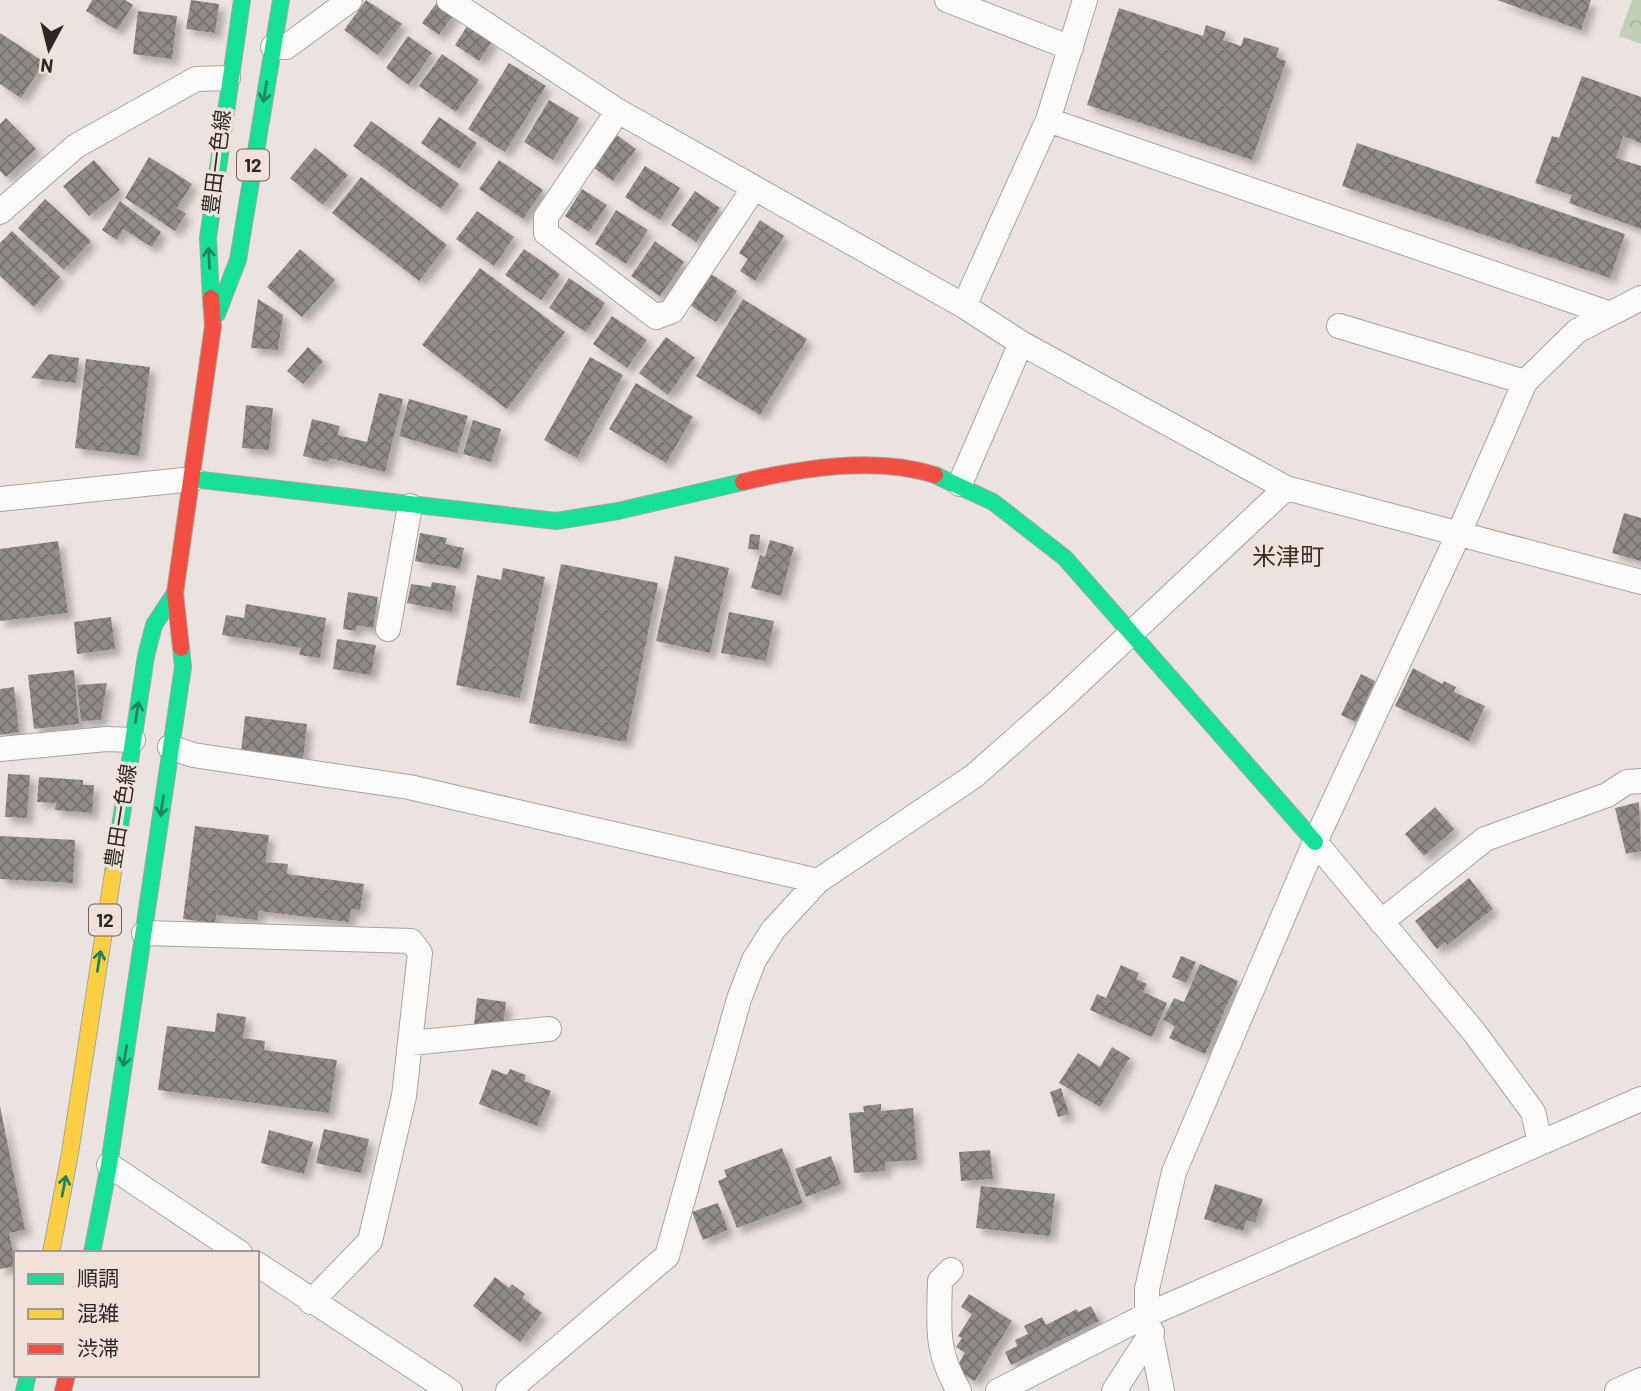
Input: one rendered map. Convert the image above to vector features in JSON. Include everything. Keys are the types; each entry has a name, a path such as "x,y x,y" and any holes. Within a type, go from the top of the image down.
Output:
{"main road":[{"name":"豊田一色線","path":"92,1251 109,1165 183,667 175,593 213,326 208,238 228,78 242,0"},
{"name":"豊田一色線","path":"213,326 238,260 281,0"},
{"path":"192,479 556,521 618,511 788,471 831,467 876,466 905,470 960,484 993,502 1065,558 1315,842"},
{"name":"豊田一色線","path":"51,1251 70,1153 146,656 154,625 175,593"}],"street":[{"path":"273,47 286,47 350,0"},
{"path":"449,0 618,111 964,306 1021,343 1286,488 1641,582"},
{"path":"947,0 1071,48"},
{"path":"964,306 1048,120 1085,0"},
{"path":"0,212 76,146 196,79 228,78"},
{"path":"618,111 545,217 546,233 656,317 672,311 754,188"},
{"path":"1048,120 1608,313"},
{"path":"1162,1391 1149,1324 1147,1289 1174,1172 1315,842 1459,533 1525,382 1577,331 1641,298"},
{"path":"1339,326 1525,382"},
{"path":"960,484 1021,343"},
{"path":"0,499 192,479"},
{"path":"508,1391 667,1256 739,999 754,960 773,930 818,881 974,776 1060,700 1130,631 1286,488"},
{"path":"388,629 410,506"},
{"path":"0,749 107,739 132,740"},
{"path":"170,747 193,755 409,787 818,881"},
{"path":"1381,922 1485,839 1607,795 1627,782 1641,781"},
{"path":"1315,842 1474,1032 1533,1112 1540,1143"},
{"path":"144,933 411,941 420,953 404,1096 370,1241 311,1302"},
{"path":"411,1043 549,1029"},
{"path":"998,1391 1641,1099"},
{"path":"109,1165 237,1251"},
{"path":"259,1265 450,1391"},
{"path":"951,1270 940,1281 938,1338 945,1369 959,1391"},
{"path":"1114,1391 1149,1324"},
{"path":"1617,1391 1641,1380"}],"green space":[{"path":"1632,0 1641,0 1641,44 1619,36"}],"building":[{"path":"92,0 125,0 133,5 117,30 86,11"},
{"path":"191,0 219,4 215,33 186,29"},
{"path":"366,0 402,24 378,55 344,30"},
{"path":"1497,0 1591,0 1581,30"},
{"path":"438,1 455,13 439,35 422,23"},
{"path":"1119,8 1203,36 1206,25 1226,32 1223,40 1241,46 1244,37 1279,48 1276,57 1286,61 1252,160 1087,105"},
{"path":"138,11 177,16 172,59 133,54"},
{"path":"469,23 493,40 479,61 455,45"},
{"path":"0,33 44,62 21,98 0,84"},
{"path":"408,36 432,53 409,85 386,68"},
{"path":"442,54 479,80 456,112 419,86"},
{"path":"509,63 546,86 505,152 468,129"},
{"path":"1582,76 1641,97 1641,143 1623,136 1616,158 1641,166 1641,229 1569,203 1572,195 1535,183 1552,136 1559,138"},
{"path":"549,100 579,118 553,160 524,142"},
{"path":"439,117 477,143 459,169 421,143"},
{"path":"6,118 36,149 6,177 0,171 0,124"},
{"path":"371,121 459,184 441,209 353,146"},
{"path":"614,133 636,149 613,181 591,166"},
{"path":"1357,143 1625,234 1610,278 1342,186"},
{"path":"315,148 348,175 323,205 290,178"},
{"path":"149,157 192,184 177,208 186,214 175,231 125,198"},
{"path":"94,160 120,190 89,216 63,186"},
{"path":"499,160 543,190 523,219 479,189"},
{"path":"645,166 680,188 660,220 625,197"},
{"path":"361,177 447,245 419,281 332,213"},
{"path":"582,189 607,205 589,232 565,216"},
{"path":"695,191 720,208 696,242 671,225"},
{"path":"45,199 91,241 64,270 18,228"},
{"path":"120,201 161,232 152,247 123,229 117,240 102,230"},
{"path":"616,210 648,230 626,264 595,244"},
{"path":"477,211 514,237 494,266 456,239"},
{"path":"760,220 784,236 755,281 740,271 748,259 739,253"},
{"path":"12,231 60,277 34,307 0,276 0,243"},
{"path":"655,241 684,262 660,296 631,276"},
{"path":"300,249 335,280 302,317 267,287"},
{"path":"524,249 560,274 541,300 505,275"},
{"path":"480,268 565,332 507,409 422,345"},
{"path":"708,272 737,291 716,322 687,303"},
{"path":"569,278 605,303 586,332 549,308"},
{"path":"258,299 283,315 278,350 251,348"},
{"path":"743,299 807,339 760,415 696,376"},
{"path":"612,316 647,340 627,368 593,344"},
{"path":"666,337 695,358 668,395 639,373"},
{"path":"308,347 323,361 303,384 287,371"},
{"path":"49,354 79,358 76,383 31,378"},
{"path":"590,357 623,375 577,458 544,440"},
{"path":"86,359 150,367 139,456 75,448"},
{"path":"636,383 693,417 666,463 609,429"},
{"path":"379,393 403,399 385,472 330,458 328,462 303,456 312,419 340,426 337,435 367,442"},
{"path":"409,399 468,416 457,453 399,436"},
{"path":"246,405 273,408 269,450 242,448"},
{"path":"473,420 501,429 491,462 463,454"},
{"path":"1624,513 1641,518 1641,561 1612,553"},
{"path":"420,533 447,538 445,544 464,548 460,569 415,561"},
{"path":"750,534 760,535 759,550 748,549"},
{"path":"770,540 794,547 781,596 751,588 760,555 765,557"},
{"path":"58,541 68,613 0,621 0,549"},
{"path":"675,556 729,568 710,653 656,641"},
{"path":"561,564 658,583 626,742 529,723"},
{"path":"503,568 545,577 520,698 456,685 477,575 501,580"},
{"path":"432,582 456,586 452,612 407,603 411,584 431,587"},
{"path":"348,592 378,597 373,628 357,625 356,631 343,629"},
{"path":"246,604 326,618 320,658 299,655 301,648 222,635 226,615 244,618"},
{"path":"729,612 774,621 766,661 721,653"},
{"path":"111,617 115,649 77,654 74,622"},
{"path":"337,639 376,645 371,675 333,669"},
{"path":"1413,668 1442,684 1444,681 1456,687 1454,692 1485,706 1469,741 1395,706"},
{"path":"74,670 79,724 34,729 28,675"},
{"path":"1361,674 1375,681 1356,722 1341,715"},
{"path":"107,683 101,720 81,721 77,685"},
{"path":"14,687 19,732 0,735 0,689"},
{"path":"245,716 307,724 303,759 241,752"},
{"path":"8,774 30,775 27,818 5,817"},
{"path":"39,777 83,780 83,785 94,785 92,813 55,810 56,803 37,802"},
{"path":"1639,802 1641,851 1626,854 1615,808"},
{"path":"1435,807 1454,829 1424,856 1405,834"},
{"path":"195,826 269,835 265,862 288,864 287,874 364,884 360,910 351,909 349,922 259,911 257,920 216,915 215,923 183,919"},
{"path":"0,836 75,840 73,883 0,879"},
{"path":"1469,878 1493,909 1447,945 1445,942 1437,949 1415,921"},
{"path":"1181,956 1196,962 1186,983 1172,977"},
{"path":"1200,964 1238,981 1205,1054 1169,1038 1175,1026 1163,1020 1174,998 1184,1002"},
{"path":"1121,965 1139,973 1136,979 1147,984 1143,992 1167,1003 1152,1037 1090,1010 1097,994 1106,998"},
{"path":"477,998 506,1002 503,1028 474,1025"},
{"path":"217,1013 246,1017 243,1038 265,1041 264,1050 337,1060 329,1113 158,1090 167,1026 215,1032"},
{"path":"1112,1047 1130,1058 1100,1107 1059,1083 1078,1053 1100,1067"},
{"path":"492,1069 507,1075 510,1069 526,1075 524,1081 551,1091 537,1126 479,1104"},
{"path":"1061,1088 1069,1114 1058,1117 1050,1092"},
{"path":"881,1104 881,1111 913,1108 917,1160 885,1162 885,1171 854,1173 849,1113 864,1112 863,1106"},
{"path":"0,1106 25,1230 9,1233 14,1266 0,1269"},
{"path":"324,1129 369,1139 361,1173 316,1163"},
{"path":"269,1130 313,1142 304,1174 261,1163"},
{"path":"782,1148 803,1203 737,1228 718,1181 727,1177 724,1170"},
{"path":"990,1150 993,1179 961,1181 959,1152"},
{"path":"831,1156 841,1184 806,1197 795,1169"},
{"path":"1215,1184 1263,1199 1255,1223 1247,1220 1243,1231 1204,1219"},
{"path":"981,1186 1055,1194 1050,1236 976,1228"},
{"path":"718,1203 728,1230 703,1240 692,1212"},
{"path":"495,1277 509,1288 512,1284 525,1294 522,1298 542,1313 520,1342 473,1306"},
{"path":"969,1294 1012,1321 975,1381 955,1369 965,1353 956,1347 962,1338 958,1336 972,1314 961,1307"},
{"path":"1091,1306 1099,1321 1011,1365 1005,1352 1017,1346 1015,1340 1028,1334 1024,1326 1042,1317 1046,1325 1077,1309 1078,1312"}],"traffic: fast":[{"path":"211,298 208,238 242,0"},
{"path":"217,314 238,260 281,0"},
{"path":"935,475 993,502 1065,558 1315,842"},
{"path":"193,479 556,521 618,511 743,482"},
{"path":"113,873 146,656 154,625 175,593"},
{"path":"92,1251 109,1165 183,667 181,648"},
{"path":"24,1391 28,1377"}],"traffic: slow":[{"path":"51,1251 70,1153 113,873"}],"traffic: jam":[{"path":"181,648 175,593 213,326 211,298"},
{"path":"743,482 790,472 864,465 912,469 935,475"},
{"path":"63,1391 66,1377"}],"district":[{"name":"米津町","path":"1288,557"}]}
